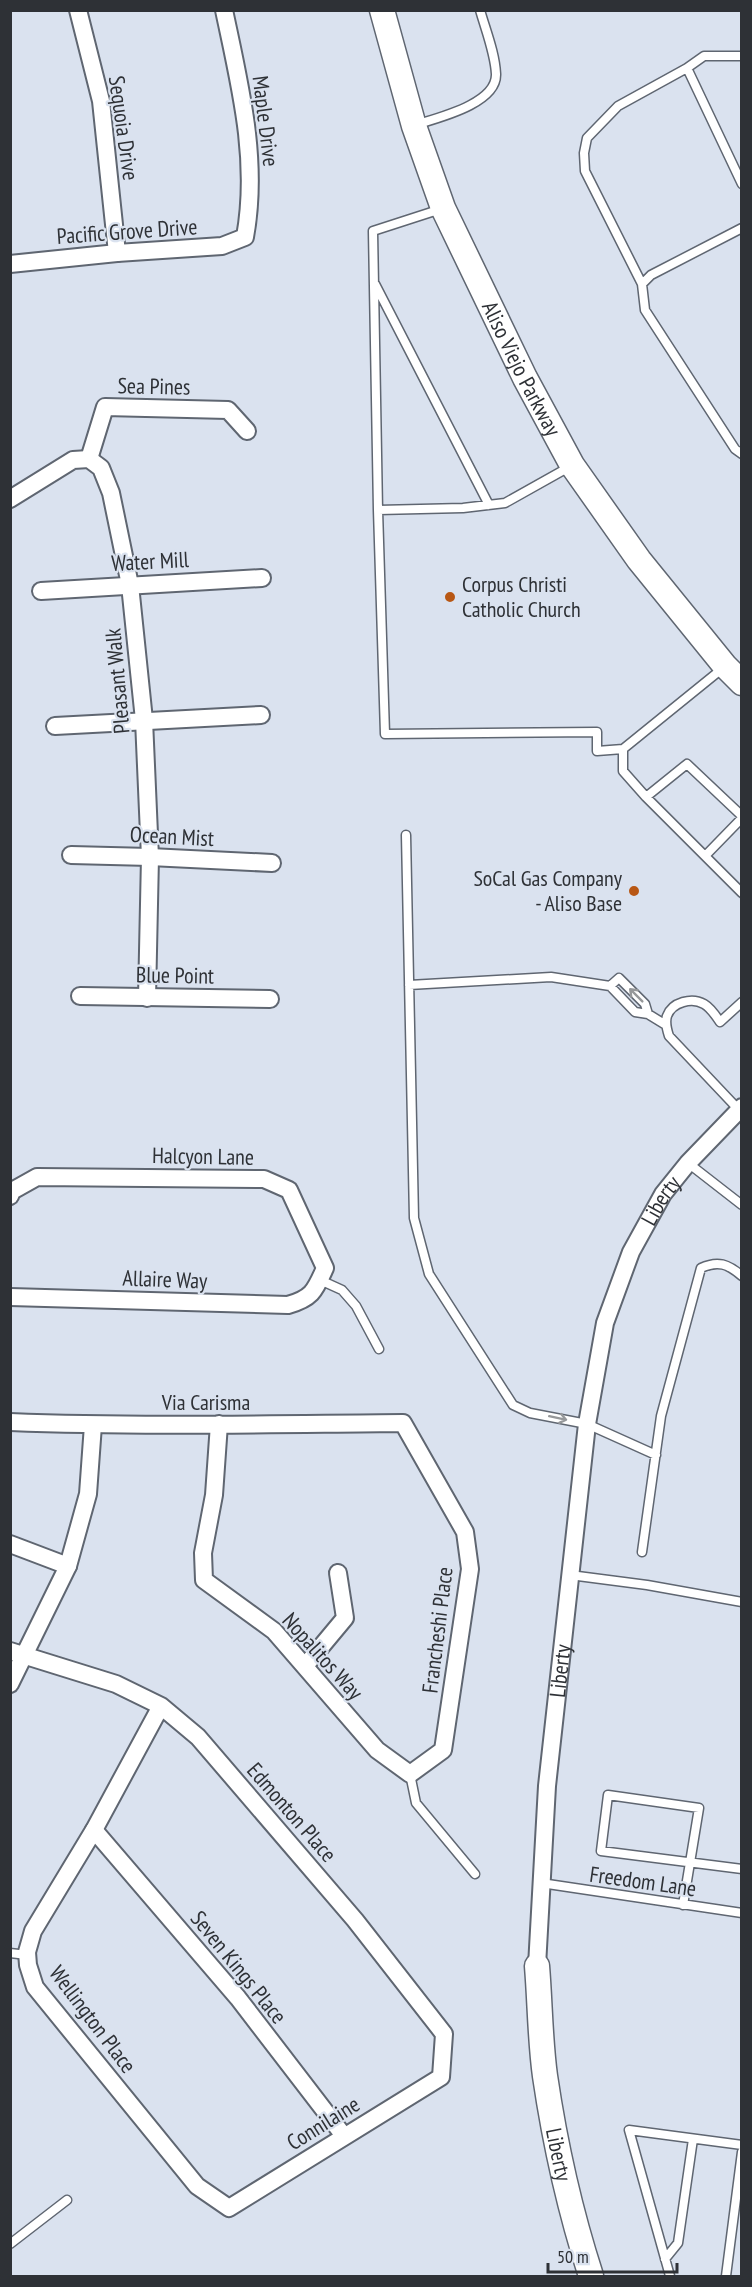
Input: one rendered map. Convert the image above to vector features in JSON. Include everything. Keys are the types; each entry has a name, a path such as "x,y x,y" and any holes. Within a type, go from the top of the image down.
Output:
{"main road":[{"name":"Aliso Viejo Parkway","path":"382,10 414,126 443,208 525,378 572,465 639,560 733,675"},
{"name":"Liberty","path":"537,1966 545,2074 558,2155 571,2213 591,2277"}],"street":[{"name":"Sequoia Drive","path":"78,10 101,101 117,253"},
{"name":"Maple Drive","path":"224,10 245,108 251,183 250,212 245,237"},
{"name":"Pacific Grove Drive","path":"10,264 117,253 222,246 245,237"},
{"name":"Sea Pines","path":"89,459 105,407 228,410 247,431"},
{"path":"10,499 73,460 89,459"},
{"name":"Pleasant Walk","path":"89,459 101,468 111,493 130,585 144,720 150,857 147,998"},
{"name":"Water Mill","path":"41,591 261,578"},
{"path":"55,726 261,715"},
{"name":"Ocean Mist","path":"71,855 272,863"},
{"name":"Blue Point","path":"80,996 270,999"},
{"name":"Liberty","path":"537,1966 547,1786 587,1424 605,1323 632,1252 663,1194 688,1163 740,1108"},
{"name":"Halcyon Lane","path":"10,1196 12,1191 37,1177 264,1179 289,1190 325,1268 317,1286"},
{"name":"Allaire Way","path":"10,1297 288,1305 302,1301 317,1286"},
{"name":"Via Carisma","path":"10,1422 93,1425 403,1423"},
{"name":"Francheshi Place","path":"403,1423 465,1532 470,1569 443,1750 410,1774"},
{"name":"Nopalitos Way","path":"219,1424 214,1495 203,1553 204,1580 274,1631 377,1750 410,1774"},
{"path":"10,1683 18,1654 68,1566 88,1494 93,1425"},
{"path":"10,1544 68,1566"},
{"path":"305,1665 345,1618 338,1572"},
{"name":"Edmonton Place","path":"18,1654 116,1684 161,1706 198,1737 355,1920 444,2034 441,2077"},
{"name":"Wellington Place","path":"161,1706 94,1830 19,1954 28,1965 34,1987 197,2186 228,2208"},
{"name":"Seven Kings Place","path":"94,1830 238,1998 344,2136"},
{"name":"Connilaine","path":"228,2208 441,2077"}],"lane":[{"path":"414,126 466,109 493,88 496,75 480,10"},
{"path":"741,56 705,56 618,106 587,138 584,153 585,171 642,284 645,310 735,449 741,454"},
{"path":"687,68 741,184"},
{"path":"443,208 373,231 385,734 597,732 597,751 623,748 733,675"},
{"path":"642,284 651,275 741,228"},
{"path":"374,282 489,505"},
{"path":"378,510 463,508 505,503 572,465"},
{"path":"623,748 623,771 741,893"},
{"path":"646,797 687,764 741,817 705,856"},
{"path":"406,835 414,1218 429,1274 513,1405 530,1413 587,1424 656,1455"},
{"path":"409,985 551,977 610,986 635,1012 648,1014 666,1025"},
{"path":"610,986 619,978 645,1004 648,1014"},
{"path":"740,1108 669,1036 666,1025 667,1015 676,1005 690,1000 703,1003 712,1010 720,1022 741,1002"},
{"path":"688,1163 741,1205"},
{"path":"642,1552 661,1416 701,1268 712,1263 728,1264 741,1276"},
{"path":"317,1286 342,1290 356,1306 379,1349"},
{"path":"570,1575 647,1585 741,1602"},
{"path":"410,1774 416,1803 475,1874"},
{"path":"683,1905 691,1863 699,1808 608,1795 601,1851 691,1863 741,1869"},
{"name":"Freedom Lane","path":"540,1883 741,1913"},
{"path":"670,2277 629,2130 741,2145"},
{"path":"665,2259 678,2243 693,2139"},
{"path":"726,2277 741,2152"},
{"path":"10,2244 67,2200"}],"place":[{"name":"Corpus Christi Catholic Church","path":"450,597"},
{"name":"SoCal Gas Company - Aliso Base","path":"634,891"}]}
